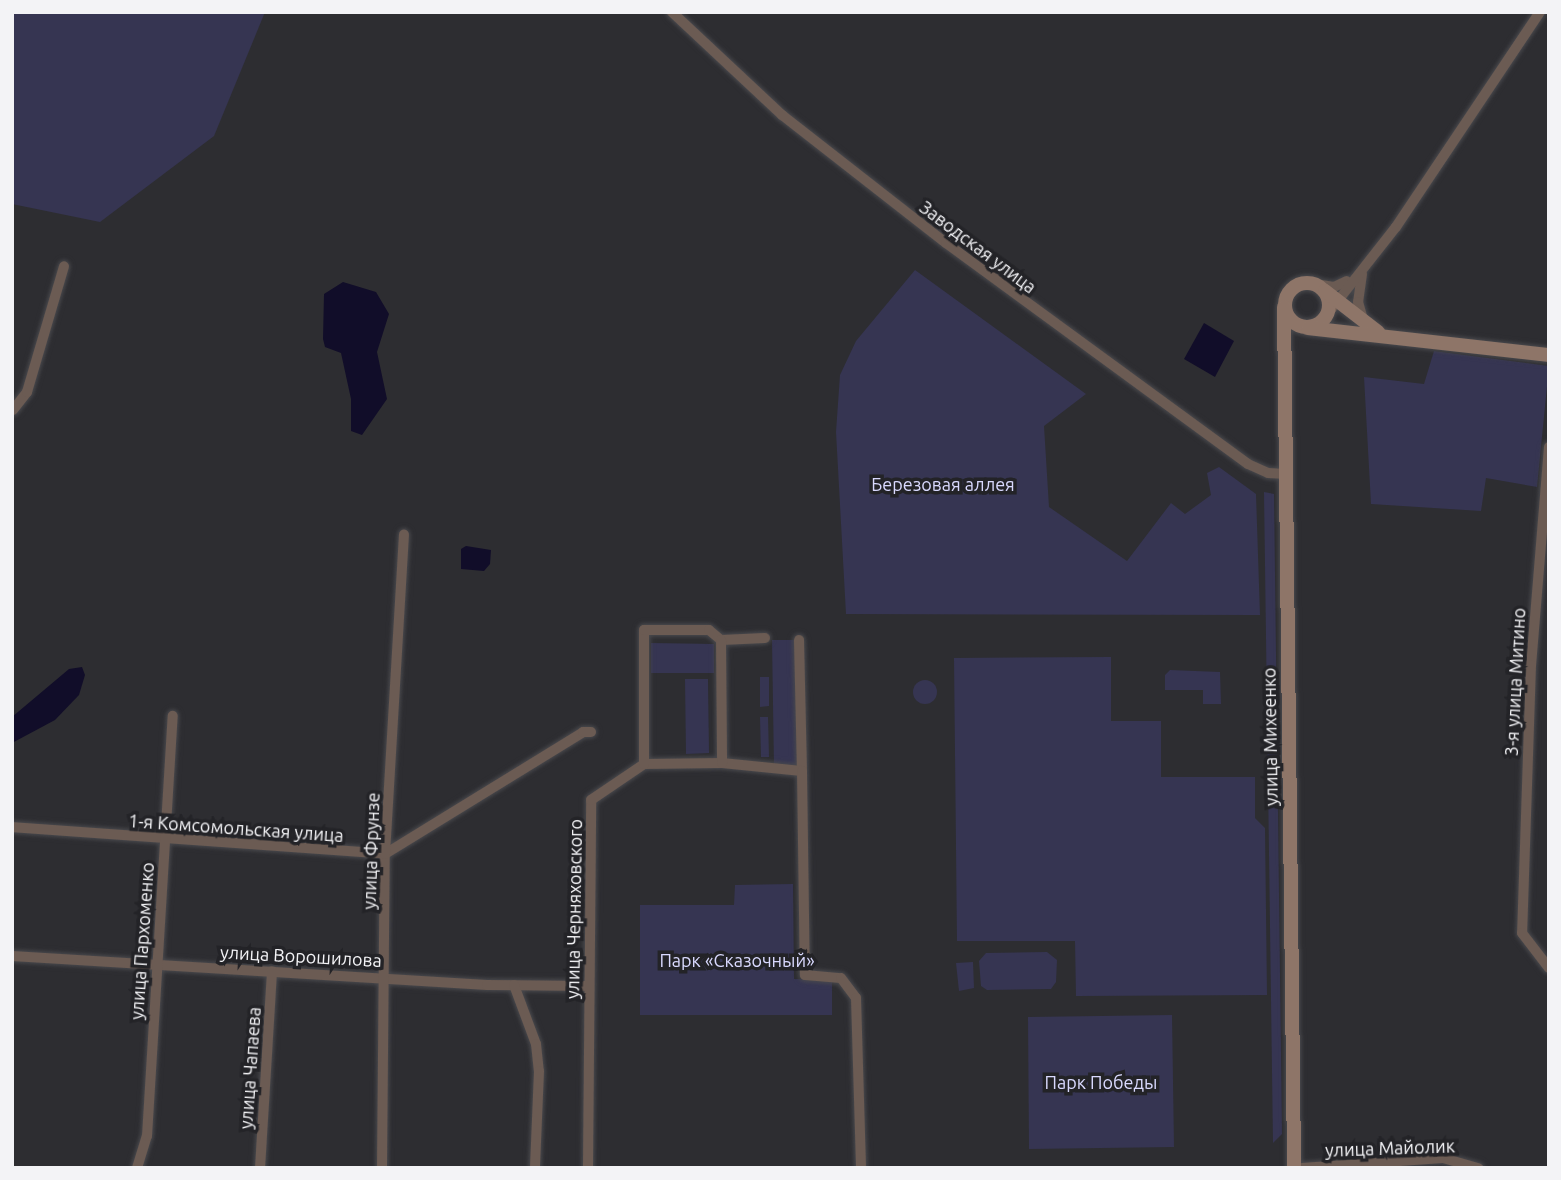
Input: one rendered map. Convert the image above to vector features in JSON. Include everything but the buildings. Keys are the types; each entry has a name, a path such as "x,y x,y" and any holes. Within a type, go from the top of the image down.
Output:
{"street":[{"name":"Заводская улица","path":"672,12 782,115 946,243 1248,464 1268,473 1286,474"},
{"path":"1326,297 1364,271 1540,12"},
{"path":"13,410 27,392 64,266"},
{"path":"1285,350 1289,337 1321,323 1326,297 1334,287 1364,271"},
{"path":"1364,271 1358,302 1368,326"},
{"path":"1386,335 1326,297 1296,285 1287,294 1284,307 1290,321 1306,328 1549,355"},
{"name":"улица Михеенко","path":"1284,307 1294,1168"},
{"name":"3-я улица Митино","path":"1549,447 1531,665 1522,918 1524,937 1549,968"},
{"name":"улица Фрунзе","path":"382,1168 385,854 404,535"},
{"path":"765,638 722,640 709,630 644,630 644,764 722,763 802,771"},
{"path":"722,640 722,763"},
{"path":"799,640 806,975 841,978 856,998 860,1168"},
{"name":"улица Пархоменко","path":"137,1168 147,1136 173,716"},
{"path":"385,854 583,732 591,732"},
{"name":"улица Черняховского","path":"588,1168 591,800 644,764"},
{"name":"1-я Комсомольская улица","path":"12,827 385,854"},
{"name":"улица Ворошилова","path":"12,956 384,975 514,985 589,986"},
{"name":"улица Чапаева","path":"260,1168 272,971"},
{"path":"514,985 536,1044 539,1071 535,1168"},
{"name":"улица Майолик","path":"1302,1168 1443,1158 1479,1168"}],"green space":[{"path":"12,12 265,12 214,136 100,222 12,204"},
{"name":"Березовая аллея","path":"915,270 1086,394 1044,426 1049,507 1127,561 1171,503 1185,514 1211,495 1207,473 1219,467 1256,494 1260,615 846,614 836,432 840,375 856,341"},
{"path":"1434,351 1549,366 1537,487 1486,478 1481,511 1371,504 1364,377 1424,384"},
{"path":"1264,492 1274,494 1282,1134 1273,1143"},
{"path":"772,640 796,640 798,766 774,766"},
{"path":"651,643 714,644 714,673 651,673"},
{"path":"1111,657 1111,721 1161,721 1161,777 1255,777 1255,818 1265,828 1267,995 1076,996 1075,941 957,941 954,658"},
{"path":"1170,670 1220,672 1221,704 1203,704 1203,690 1165,690 1165,675"},
{"path":"760,677 769,677 769,706 760,707"},
{"path":"685,679 708,679 709,753 686,754"},
{"path":"925,680 936,687 937,692 930,703 925,704 914,697 913,692 920,681"},
{"path":"760,717 768,717 769,757 761,757"},
{"name":"Парк «Сказочный»","path":"793,884 794,979 832,980 832,1015 640,1015 640,905 734,905 735,885"},
{"path":"1047,952 1057,960 1056,982 1051,989 987,990 981,986 979,961 986,953"},
{"path":"973,962 974,988 959,991 956,963"},
{"name":"Парк Победы","path":"1172,1015 1174,1147 1029,1149 1028,1017"}],"shaded area":[{"path":"343,282 376,292 389,314 377,352 387,399 362,435 351,431 351,399 341,353 325,347 323,339 324,294"},
{"path":"1204,323 1234,341 1215,377 1184,359"},
{"path":"466,546 491,550 490,564 484,571 461,569 461,549"},
{"path":"82,667 85,675 79,695 55,720 12,743 12,717 69,669"}]}
